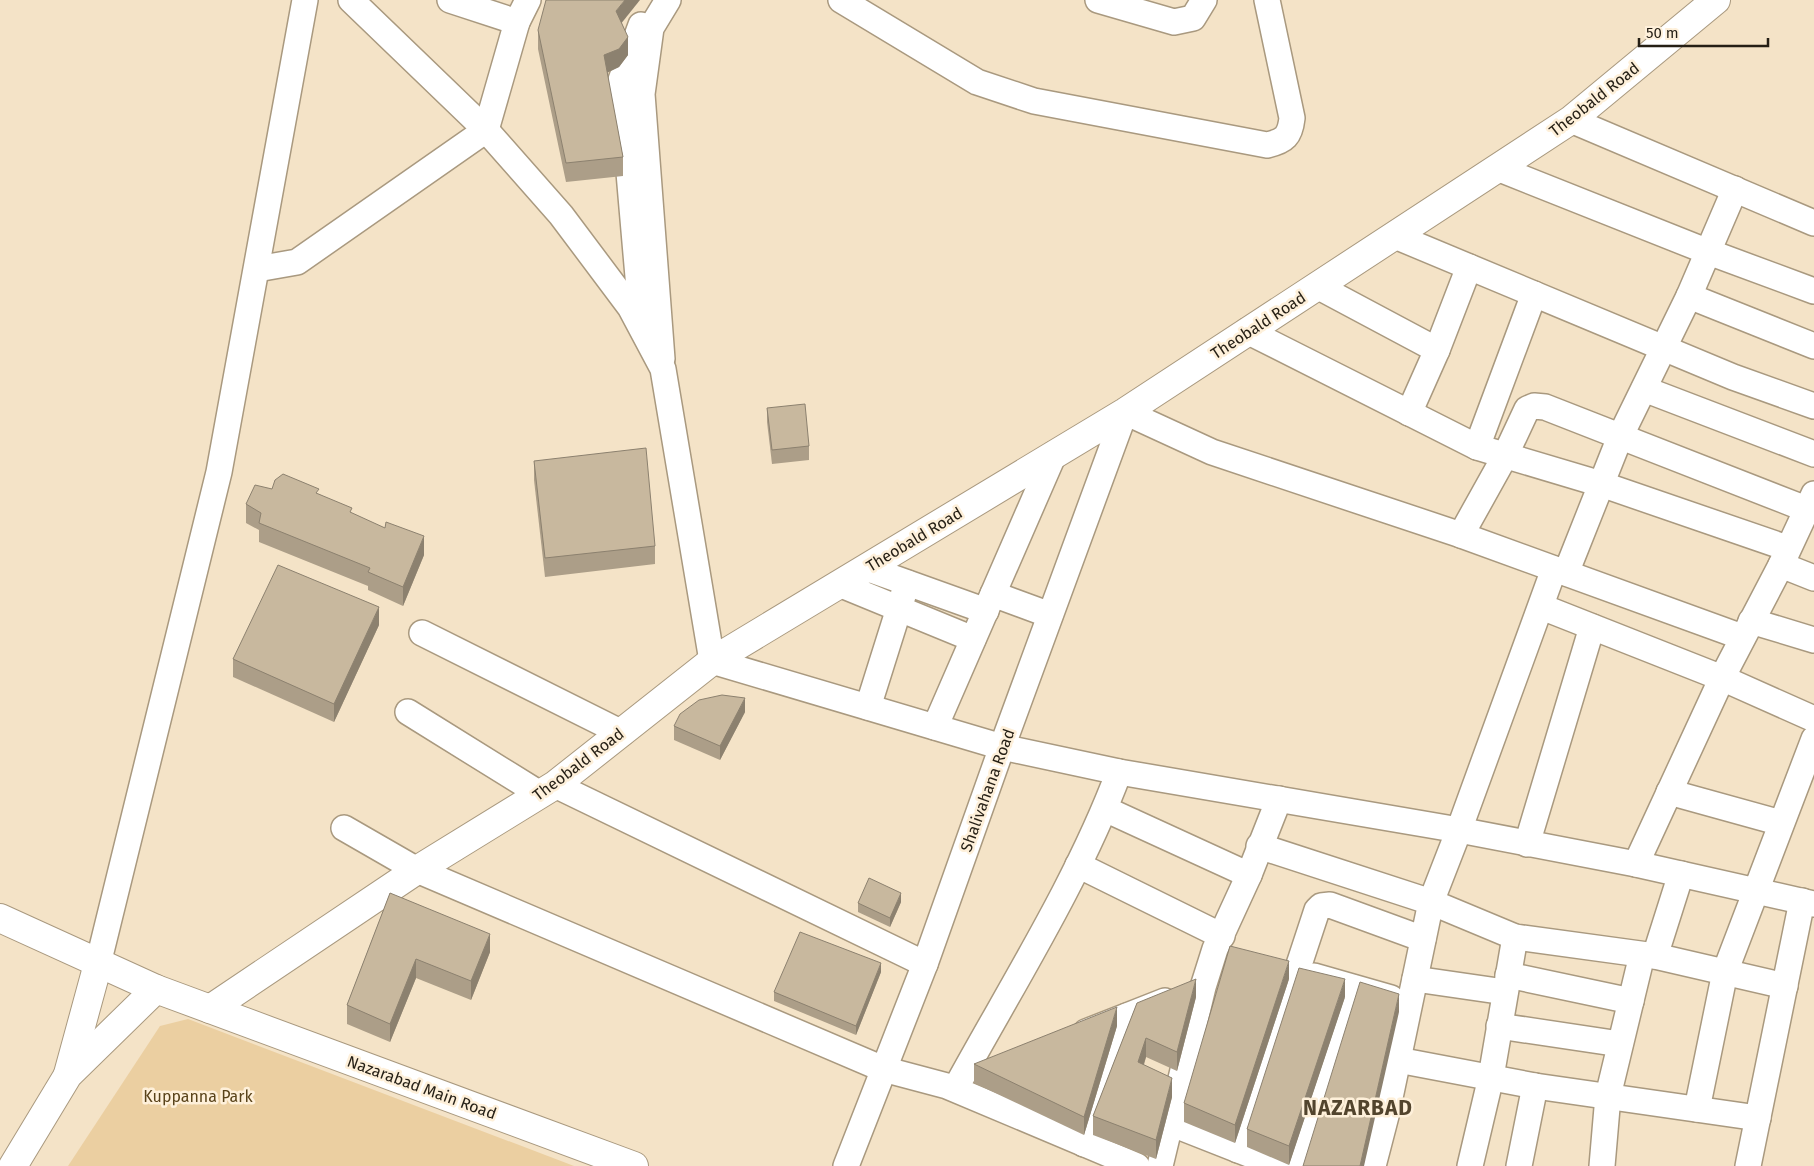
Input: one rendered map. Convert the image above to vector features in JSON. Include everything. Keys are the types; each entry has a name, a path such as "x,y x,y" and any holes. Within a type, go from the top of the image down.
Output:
{"main road":[{"name":"Theobald Road","path":"210,1009 417,870 548,790 712,661 1125,412 1571,120 1716,0"},
{"path":"0,918 156,990 210,1009"},
{"path":"68,1075 98,964"},
{"path":"9,1162 68,1075 156,990"},
{"name":"Nazarabad Main Road","path":"210,1009 634,1166"}],"street":[{"path":"98,964 218,472 257,269 305,0"},
{"path":"351,0 486,130 561,215 630,307 663,369"},
{"path":"450,0 517,22"},
{"path":"257,269 297,262 486,130 517,22 528,0"},
{"path":"643,330 621,80 648,6 652,0"},
{"path":"668,0 651,28 642,94 663,369 712,661 1002,747 1119,772 1459,830 1636,864 1808,902 1785,986 1748,1166"},
{"path":"841,0 977,82 1034,101 1267,145 1281,142 1291,130 1292,118 1267,0"},
{"path":"1098,0 1174,22 1193,18 1204,0"},
{"path":"1571,120 1814,223"},
{"path":"1498,168 1706,251 1814,291"},
{"path":"1373,1166 1398,1060 1431,902 1542,608 1601,484 1620,437 1689,296 1706,251 1735,189"},
{"path":"1395,236 1733,377 1814,406"},
{"path":"1409,413 1437,350 1469,267"},
{"path":"1317,286 1437,350"},
{"path":"1478,447 1534,294"},
{"path":"1689,296 1814,346"},
{"path":"1247,331 1478,447 1601,484 1784,557 1814,578"},
{"path":"1644,389 1814,454"},
{"path":"1462,535 1505,456 1527,409 1534,406 1545,407 1620,437 1810,502 1722,678 1636,864"},
{"path":"1125,412 1212,452 1462,535 1560,571 1747,629 1814,640"},
{"name":"Shalivahana Road","path":"846,1166 926,964 1002,747 1125,412"},
{"path":"934,727 1054,454"},
{"path":"866,568 907,583 989,603 1050,615"},
{"path":"868,707 907,583"},
{"path":"839,584 973,639"},
{"path":"1542,608 1722,678 1814,719"},
{"path":"1527,844 1592,627"},
{"path":"422,634 622,733"},
{"path":"408,712 548,790 926,964"},
{"path":"1697,1109 1725,972 1814,739"},
{"path":"953,1084 1078,865 1105,810 1119,772"},
{"path":"1669,792 1782,823"},
{"path":"1160,1166 1203,987 1223,946 1259,846 1279,799"},
{"path":"1105,810 1249,875"},
{"path":"344,828 417,870 883,1069 953,1084 1137,1166"},
{"path":"1259,846 1431,902 1515,937 1648,956 1785,986"},
{"path":"1078,865 1223,946"},
{"path":"1602,1166 1608,1096 1631,1001 1681,874"},
{"path":"1238,1150 1288,969 1317,910 1321,906 1330,905 1423,939"},
{"path":"1470,1166 1490,1077 1515,937"},
{"path":"1288,969 1410,1003"},
{"path":"1415,979 1506,984 1631,1001"},
{"path":"1065,1040 1203,987"},
{"path":"1301,1166 1354,988"},
{"path":"1084,1144 1127,1016"},
{"path":"1499,1026 1620,1044"},
{"path":"1398,1060 1535,1086 1758,1118"},
{"path":"953,1084 994,1068"},
{"path":"1519,1166 1535,1086"},
{"path":"1170,1123 1279,1166"}],"green space":[{"name":"Kuppanna Park","path":"188,1019 574,1166 68,1166 160,1026"}],"building":[{"path":"546,0 625,0 616,11 628,37 619,49 604,55 623,157 566,163 538,30"},
{"path":"805,404 809,446 772,450 767,408"},
{"path":"646,448 655,546 545,558 534,461"},
{"path":"283,474 319,489 316,493 352,508 350,512 385,528 386,522 424,536 403,587 368,572 370,568 259,523 261,513 246,504 255,485 272,489 275,480"},
{"path":"278,565 379,607 334,704 233,659"},
{"path":"722,695 745,698 720,746 674,726 680,714 699,700"},
{"path":"869,878 901,893 890,918 858,903"},
{"path":"390,893 490,934 471,981 416,959 390,1024 347,1005"},
{"path":"800,932 881,963 856,1026 774,992"},
{"path":"1230,946 1289,961 1235,1125 1184,1103"},
{"path":"1299,968 1345,979 1289,1146 1247,1129"},
{"path":"1196,979 1177,1052 1146,1038 1138,1062 1172,1078 1156,1140 1093,1116 1137,1003"},
{"path":"1360,982 1399,994 1360,1166 1303,1166"},
{"path":"1117,1007 1084,1117 974,1064"}],"district":[{"name":"NAZARBAD","path":"1358,1108"}]}
